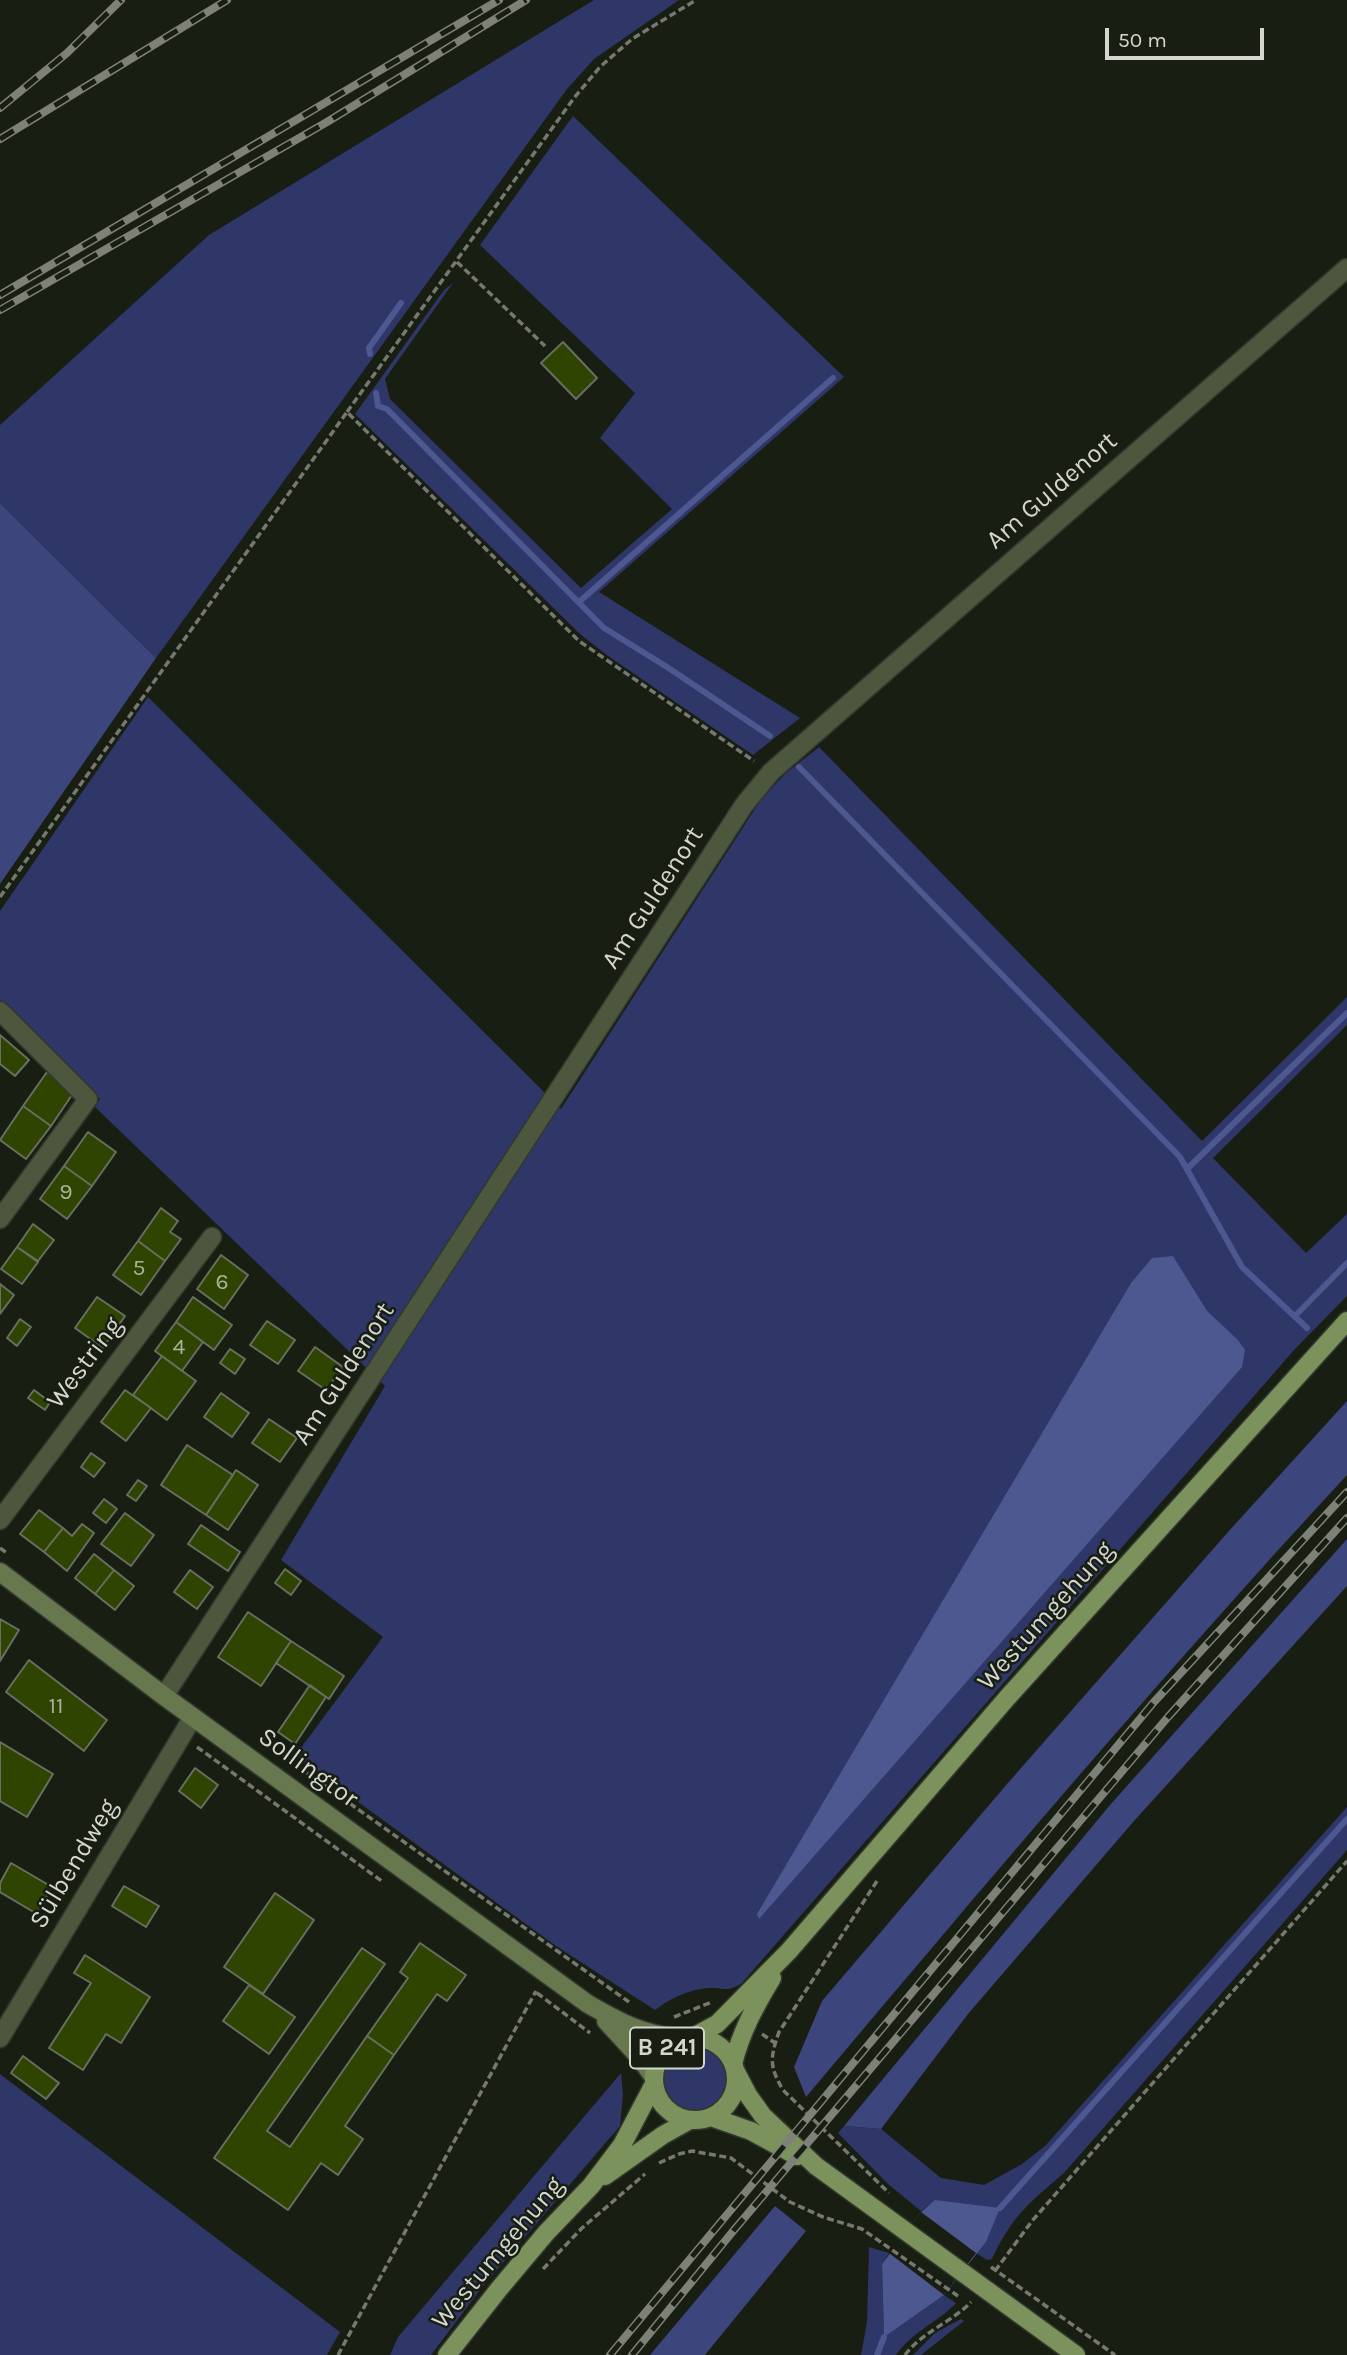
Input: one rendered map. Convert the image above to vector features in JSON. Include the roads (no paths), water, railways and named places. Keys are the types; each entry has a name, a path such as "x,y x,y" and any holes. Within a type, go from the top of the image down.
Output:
{"main road":[{"name":"Westumgehung","path":"687,2038 717,2024 789,1951 1007,1698 1347,1321"},
{"name":"Sollingtor","path":"0,1572 192,1717 588,2004 625,2026 657,2036 687,2038"},
{"name":"Westumgehung","path":"734,2067 739,2040 752,2012 789,1951"},
{"name":"Sollingtor","path":"588,2004 624,2040 653,2080"},
{"name":"B 241","path":"734,2067 736,2085 732,2098 723,2109 711,2117 690,2120 677,2116 657,2098 653,2080 661,2054 687,2038 705,2039 717,2044 727,2053 734,2067 748,2095 763,2116 816,2166 1076,2355"},
{"name":"Westumgehung","path":"447,2355 546,2233 591,2186 622,2145 653,2080"},
{"name":"B 241","path":"711,2117 751,2131 816,2166"},
{"name":"Westumgehung","path":"591,2186 663,2135 690,2120"}],"street":[{"name":"Am Guldenort","path":"164,1696 744,805 771,772 1347,268"},
{"path":"0,1011 88,1099 0,1219"},
{"name":"Westring","path":"0,1520 212,1237"},
{"name":"Sülbendweg","path":"0,2038 192,1717"}],"waterway":[{"path":"370,354 369,348 401,303"},
{"path":"579,602 833,378"},
{"path":"376,393 378,406 387,409 604,628 770,736"},
{"path":"799,767 1180,1157 1242,1267 1307,1328"},
{"path":"1187,1169 1347,1013"},
{"path":"1295,1316 1347,1263"},
{"path":"1000,2208 1347,1819"},
{"path":"877,2355 884,2337"}],"railway":[{"path":"0,108 67,53 121,0"},
{"path":"0,139 227,0"},
{"path":"0,295 499,0"},
{"path":"0,310 327,122 526,0"},
{"path":"610,2355 1154,1702 1347,1492"},
{"path":"632,2355 734,2230 1168,1717 1347,1518"}]}
